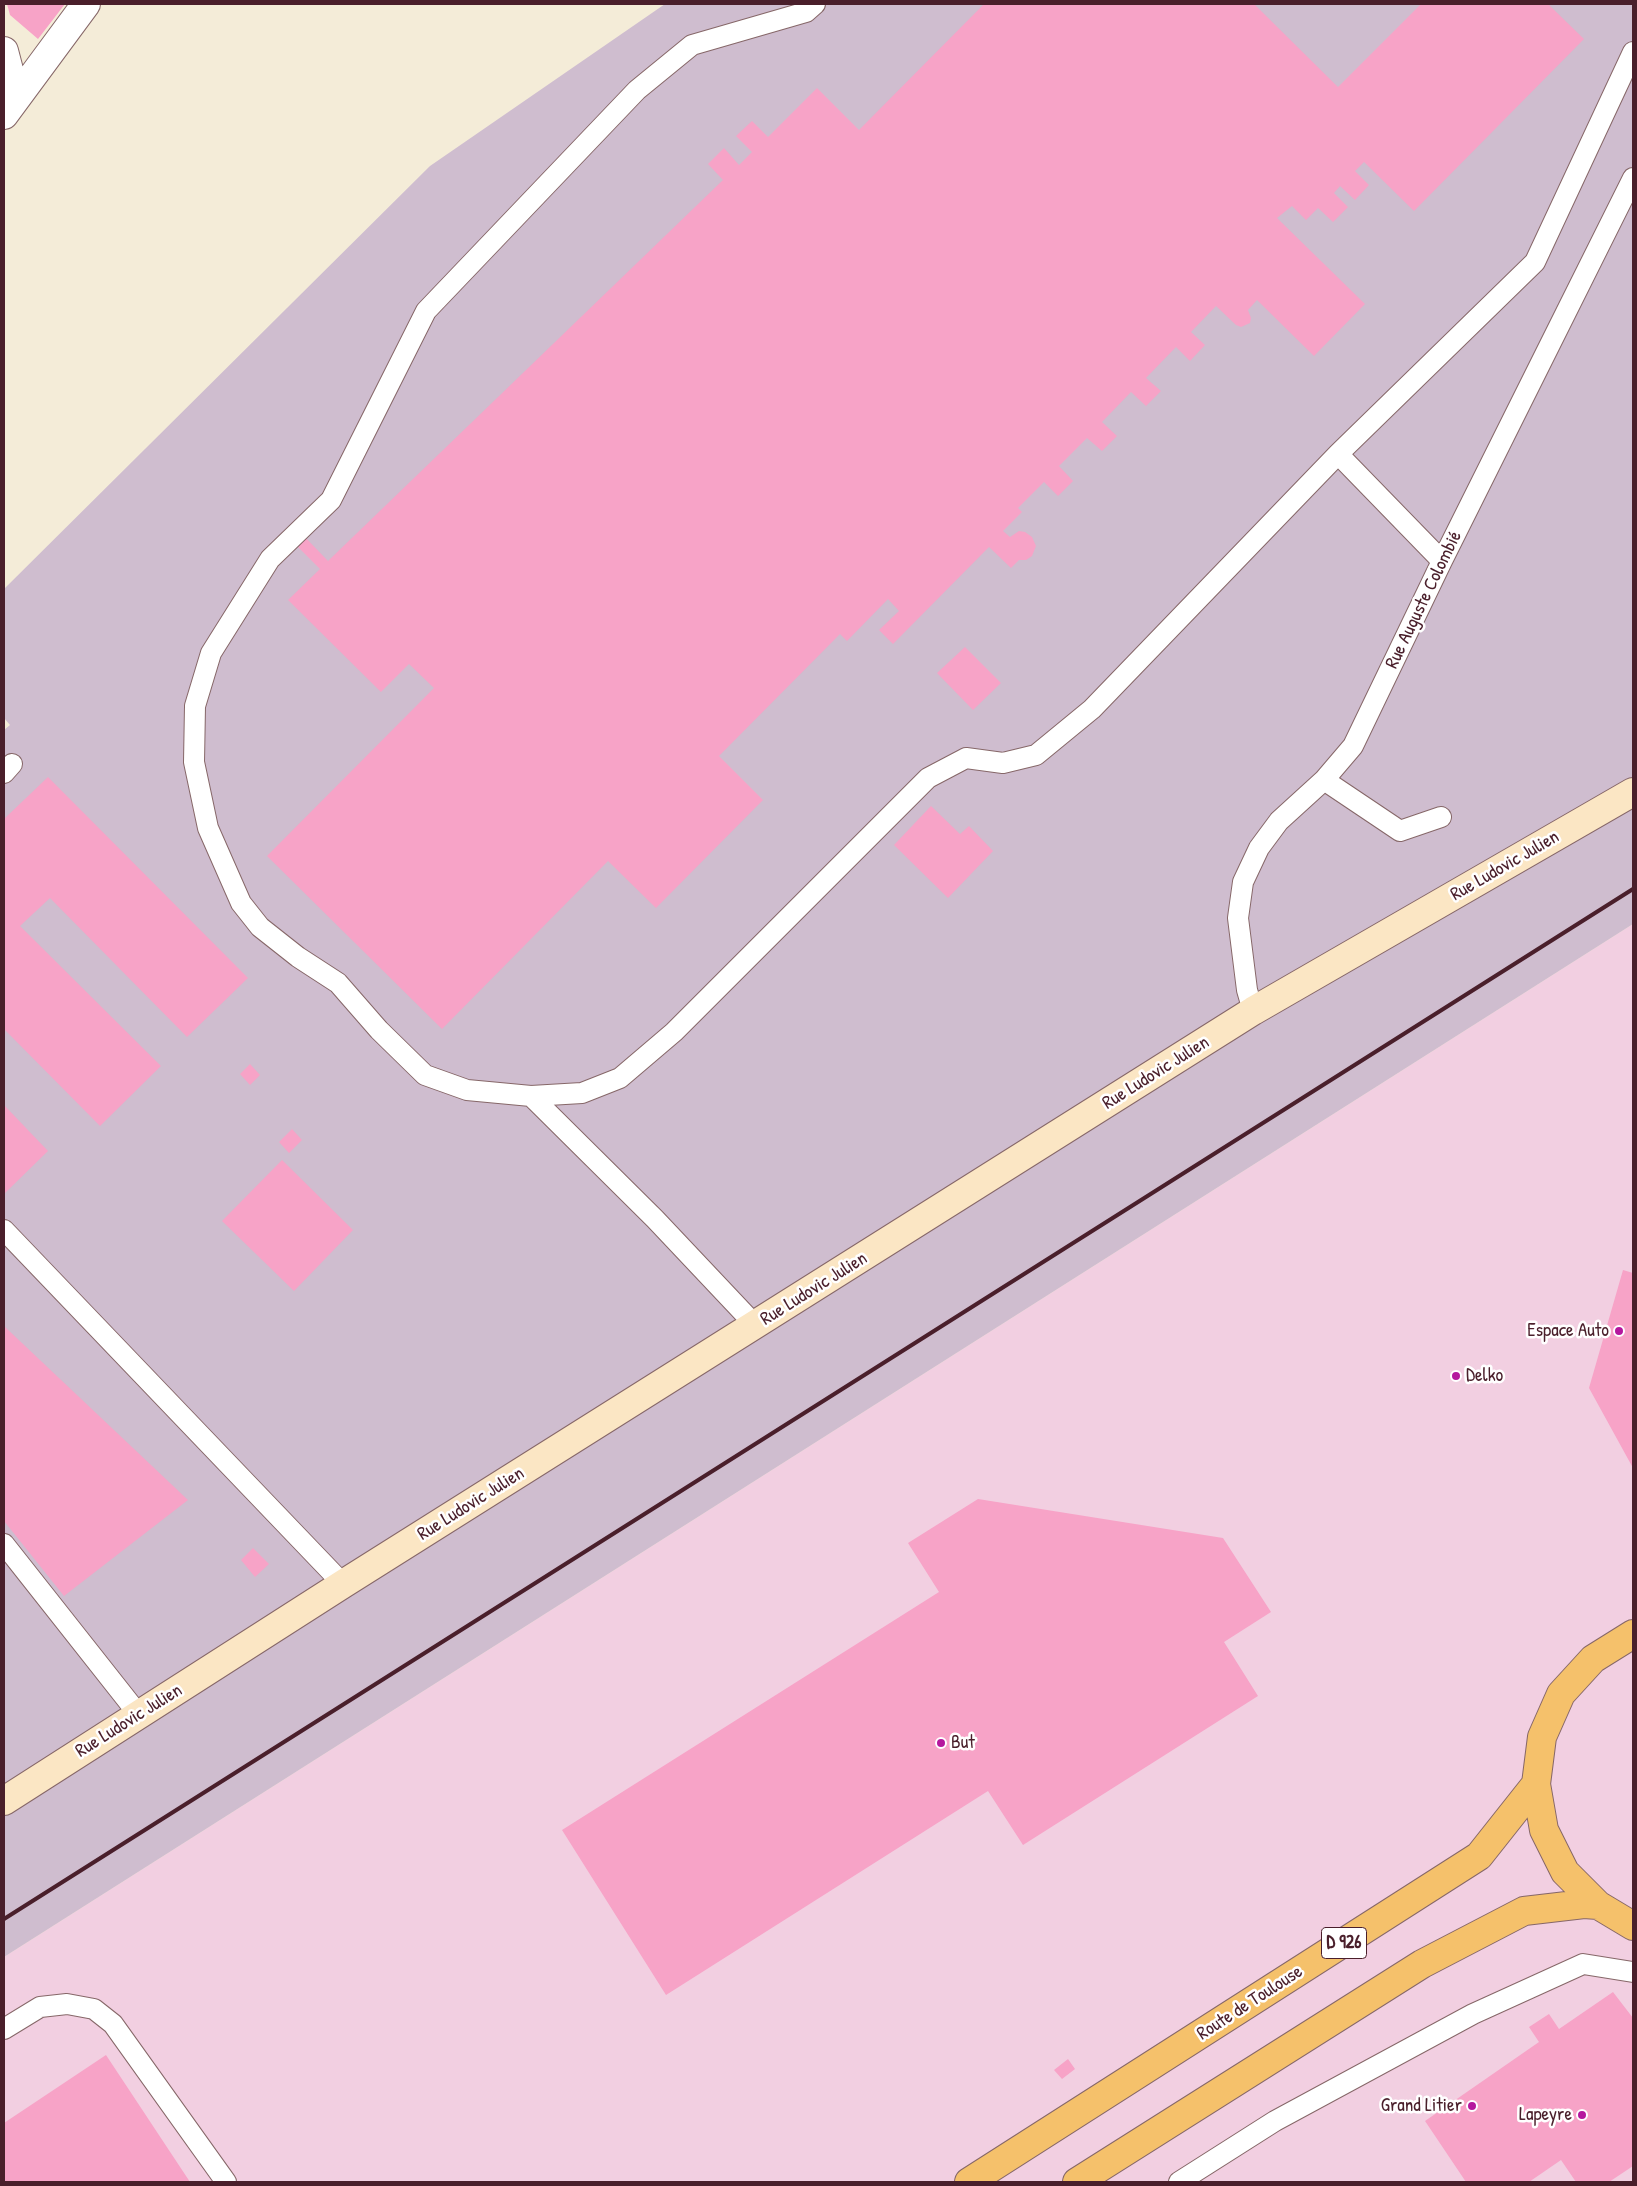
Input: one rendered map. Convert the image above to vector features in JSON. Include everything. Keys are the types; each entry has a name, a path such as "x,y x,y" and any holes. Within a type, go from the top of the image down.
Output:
{"main road":[{"name":"Rue Ludovic Julien","path":"4,1800 343,1584 1253,1012 1633,792"},
{"path":"1633,1634 1593,1659 1562,1694 1542,1737 1536,1784 1544,1830 1565,1872 1598,1905 1633,1926"},
{"name":"Route de Toulouse","path":"969,2182 1479,1856 1536,1784"},
{"path":"1077,2182 1422,1964 1524,1911 1584,1904 1598,1905"}],"street":[{"path":"10,106 86,4"},
{"path":"4,51 10,106"}],"lane":[{"path":"815,4 806,12 692,45 637,90 426,311 331,500 270,559 211,653 195,706 194,762 208,828 241,903 260,927 338,983 379,1030 425,1075 467,1090 531,1096 582,1093 620,1078 674,1032 928,778 966,758 1003,763 1036,755 1092,709 1338,454 1535,262 1633,52"},
{"name":"Rue Auguste Colombié","path":"1253,1012 1247,990 1238,918 1243,882 1258,848 1279,821 1324,780 1353,746 1442,561 1633,178"},
{"path":"1338,454 1442,561"},
{"path":"1324,780 1400,831 1441,817"},
{"path":"531,1096 655,1219 756,1326"},
{"path":"4,1230 343,1584"},
{"path":"4,1544 139,1715"},
{"path":"1179,2182 1276,2121 1473,2014 1583,1964 1633,1972"},
{"path":"4,2029 40,2007 67,2004 94,2009 112,2024 226,2182"}],"shaded area":[{"path":"665,4 1633,4 1633,924 4,1957 4,730 10,725 4,718 4,589 430,166"},
{"path":"1633,924 1633,2182 4,2182 4,1957"}],"building":[{"path":"7,4 65,4 38,39 10,15"},
{"path":"984,4 1254,4 1338,87 1421,4 1548,4 1584,39 1414,211 1364,162 1355,171 1369,185 1355,200 1340,186 1334,193 1348,207 1333,222 1318,208 1306,220 1292,206 1277,218 1365,304 1314,356 1257,300 1248,310 1251,318 1250,323 1241,327 1236,325 1216,306 1191,332 1205,345 1190,361 1176,347 1146,378 1161,391 1146,406 1131,392 1102,422 1117,436 1102,451 1087,438 1059,466 1073,481 1058,496 1044,482 1018,508 1022,512 1003,531 1010,537 1019,531 1025,532 1032,537 1036,546 1032,556 1026,560 1019,560 1011,568 989,547 893,644 879,630 899,611 888,599 847,641 840,634 719,756 763,800 656,908 608,861 442,1029 267,856 434,688 409,664 381,692 288,600 320,569 294,543 302,534 328,561 723,180 708,164 724,148 739,165 752,152 736,136 752,121 768,137 817,88 859,130"},
{"path":"965,647 1001,683 973,710 937,673"},
{"path":"48,777 248,978 187,1037 50,898 20,926 161,1066 100,1126 4,1029 4,819"},
{"path":"931,806 960,834 969,826 993,851 948,898 894,845"},
{"path":"250,1064 260,1075 250,1085 240,1074"},
{"path":"4,1105 48,1151 4,1194"},
{"path":"292,1129 302,1140 289,1153 279,1142"},
{"path":"282,1160 353,1230 294,1291 222,1221"},
{"name":"Espace Auto","path":"1623,1270 1633,1273 1633,1468 1589,1388"},
{"path":"4,1326 188,1500 64,1596 4,1521"},
{"name":"But","path":"978,1499 1223,1538 1271,1612 1224,1642 1258,1696 1023,1845 988,1791 666,1995 562,1830 939,1592 908,1543"},
{"path":"253,1548 269,1564 255,1577 241,1560"},
{"name":"Lapeyre","path":"1613,1992 1633,2018 1633,2166 1609,2182 1576,2182 1561,2160 1529,2182 1466,2182 1425,2121 1539,2042 1529,2027 1549,2014 1559,2029"},
{"path":"106,2055 190,2182 4,2182 4,2123"},
{"path":"1068,2059 1075,2069 1062,2079 1054,2070"}],"railway":[{"path":"4,1919 1633,889"}],"place":[{"name":"Espace Auto","path":"1619,1331"},
{"name":"Delko","path":"1456,1376"},
{"name":"But","path":"941,1743"},
{"name":"Grand Litier","path":"1472,2106"},
{"name":"Lapeyre","path":"1582,2115"}]}
